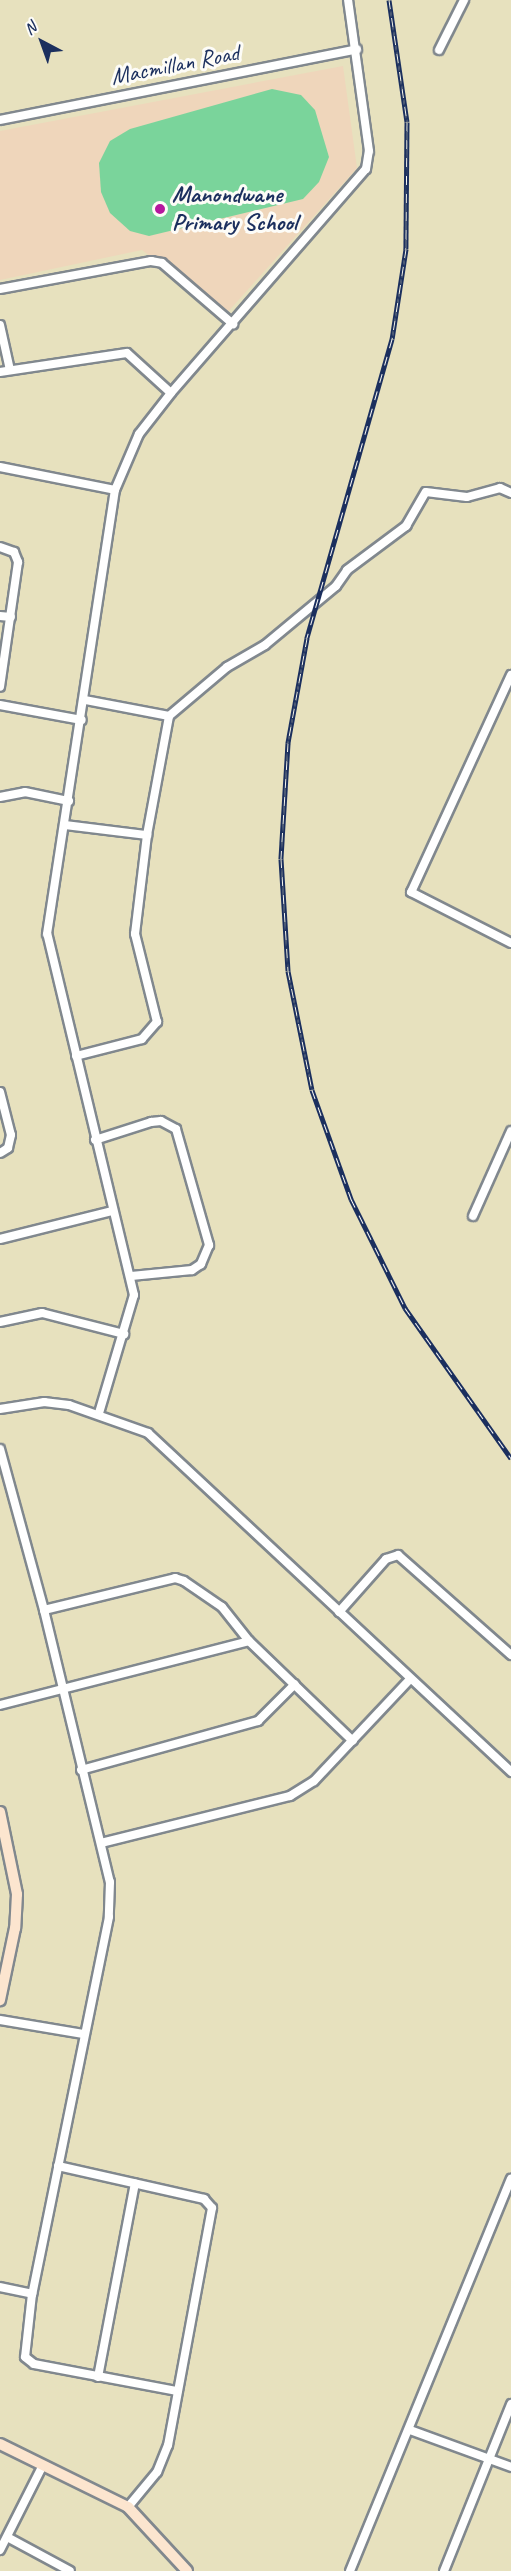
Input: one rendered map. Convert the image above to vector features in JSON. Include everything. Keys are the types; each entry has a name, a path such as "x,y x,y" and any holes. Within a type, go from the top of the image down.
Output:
{"street":[{"path":"99,1413 134,1295 47,934 82,720 115,490 139,434 171,393 366,169 369,151 357,49 348,0"},
{"path":"439,50 464,0"},
{"name":"Macmillan Road","path":"0,120 357,49"},
{"path":"0,289 152,261 162,263 232,324"},
{"path":"0,325 10,370"},
{"path":"0,372 127,353 171,393"},
{"path":"0,467 115,490"},
{"path":"76,1056 142,1039 157,1022 135,934 147,835 169,716 237,660 265,645 317,603 347,570 406,526 426,492 467,497 500,488 511,493"},
{"path":"0,547 14,552 18,562 0,687"},
{"path":"0,616 11,617"},
{"path":"511,675 411,892 511,943"},
{"path":"85,700 169,716"},
{"path":"0,705 82,720"},
{"path":"0,797 26,792 69,801"},
{"path":"65,825 147,835"},
{"path":"0,1092 11,1136 8,1148 0,1153"},
{"path":"95,1140 152,1122 170,1124 183,1146 198,1201 209,1245 201,1264 179,1272 131,1276"},
{"path":"473,1216 511,1131"},
{"path":"0,1239 112,1211"},
{"path":"0,1322 42,1313 124,1334"},
{"path":"0,1409 44,1402 99,1413 148,1433 511,1772"},
{"path":"0,1449 44,1610 110,1882 109,1917 32,2294 24,2351 28,2361 98,2377 177,2391"},
{"path":"339,1612 386,1559 398,1555 511,1655"},
{"path":"44,1610 175,1578 222,1607 249,1641 353,1741"},
{"path":"0,1705 249,1641"},
{"path":"101,1843 290,1796 314,1781 410,1679"},
{"path":"81,1770 258,1721 294,1684"},
{"path":"0,1812 17,1894 15,1928 0,2000"},
{"path":"0,2020 84,2034"},
{"path":"58,2166 204,2199 212,2208 164,2458 128,2507"},
{"path":"350,2571 410,2430 511,2179"},
{"path":"98,2377 135,2183"},
{"path":"0,2287 32,2294"},
{"path":"444,2571 511,2404"},
{"path":"410,2430 511,2467"},
{"path":"0,2444 128,2507 187,2571"},
{"path":"0,2550 9,2538 43,2464"},
{"path":"9,2538 70,2571"}],"shaded area":[{"name":"Manondwane Primary School","path":"343,66 357,168 226,314 142,250 0,280 0,131"}],"green space":[{"path":"272,89 301,95 315,110 329,157 319,182 303,199 149,236 130,231 110,213 101,192 99,163 110,141 130,129"}],"railway":[{"path":"389,0 407,122 406,249 392,339 307,638 288,743 281,859 288,971 312,1090 351,1199 405,1308 511,1458"}],"place":[{"name":"Manondwane Primary School","path":"160,209"}]}
